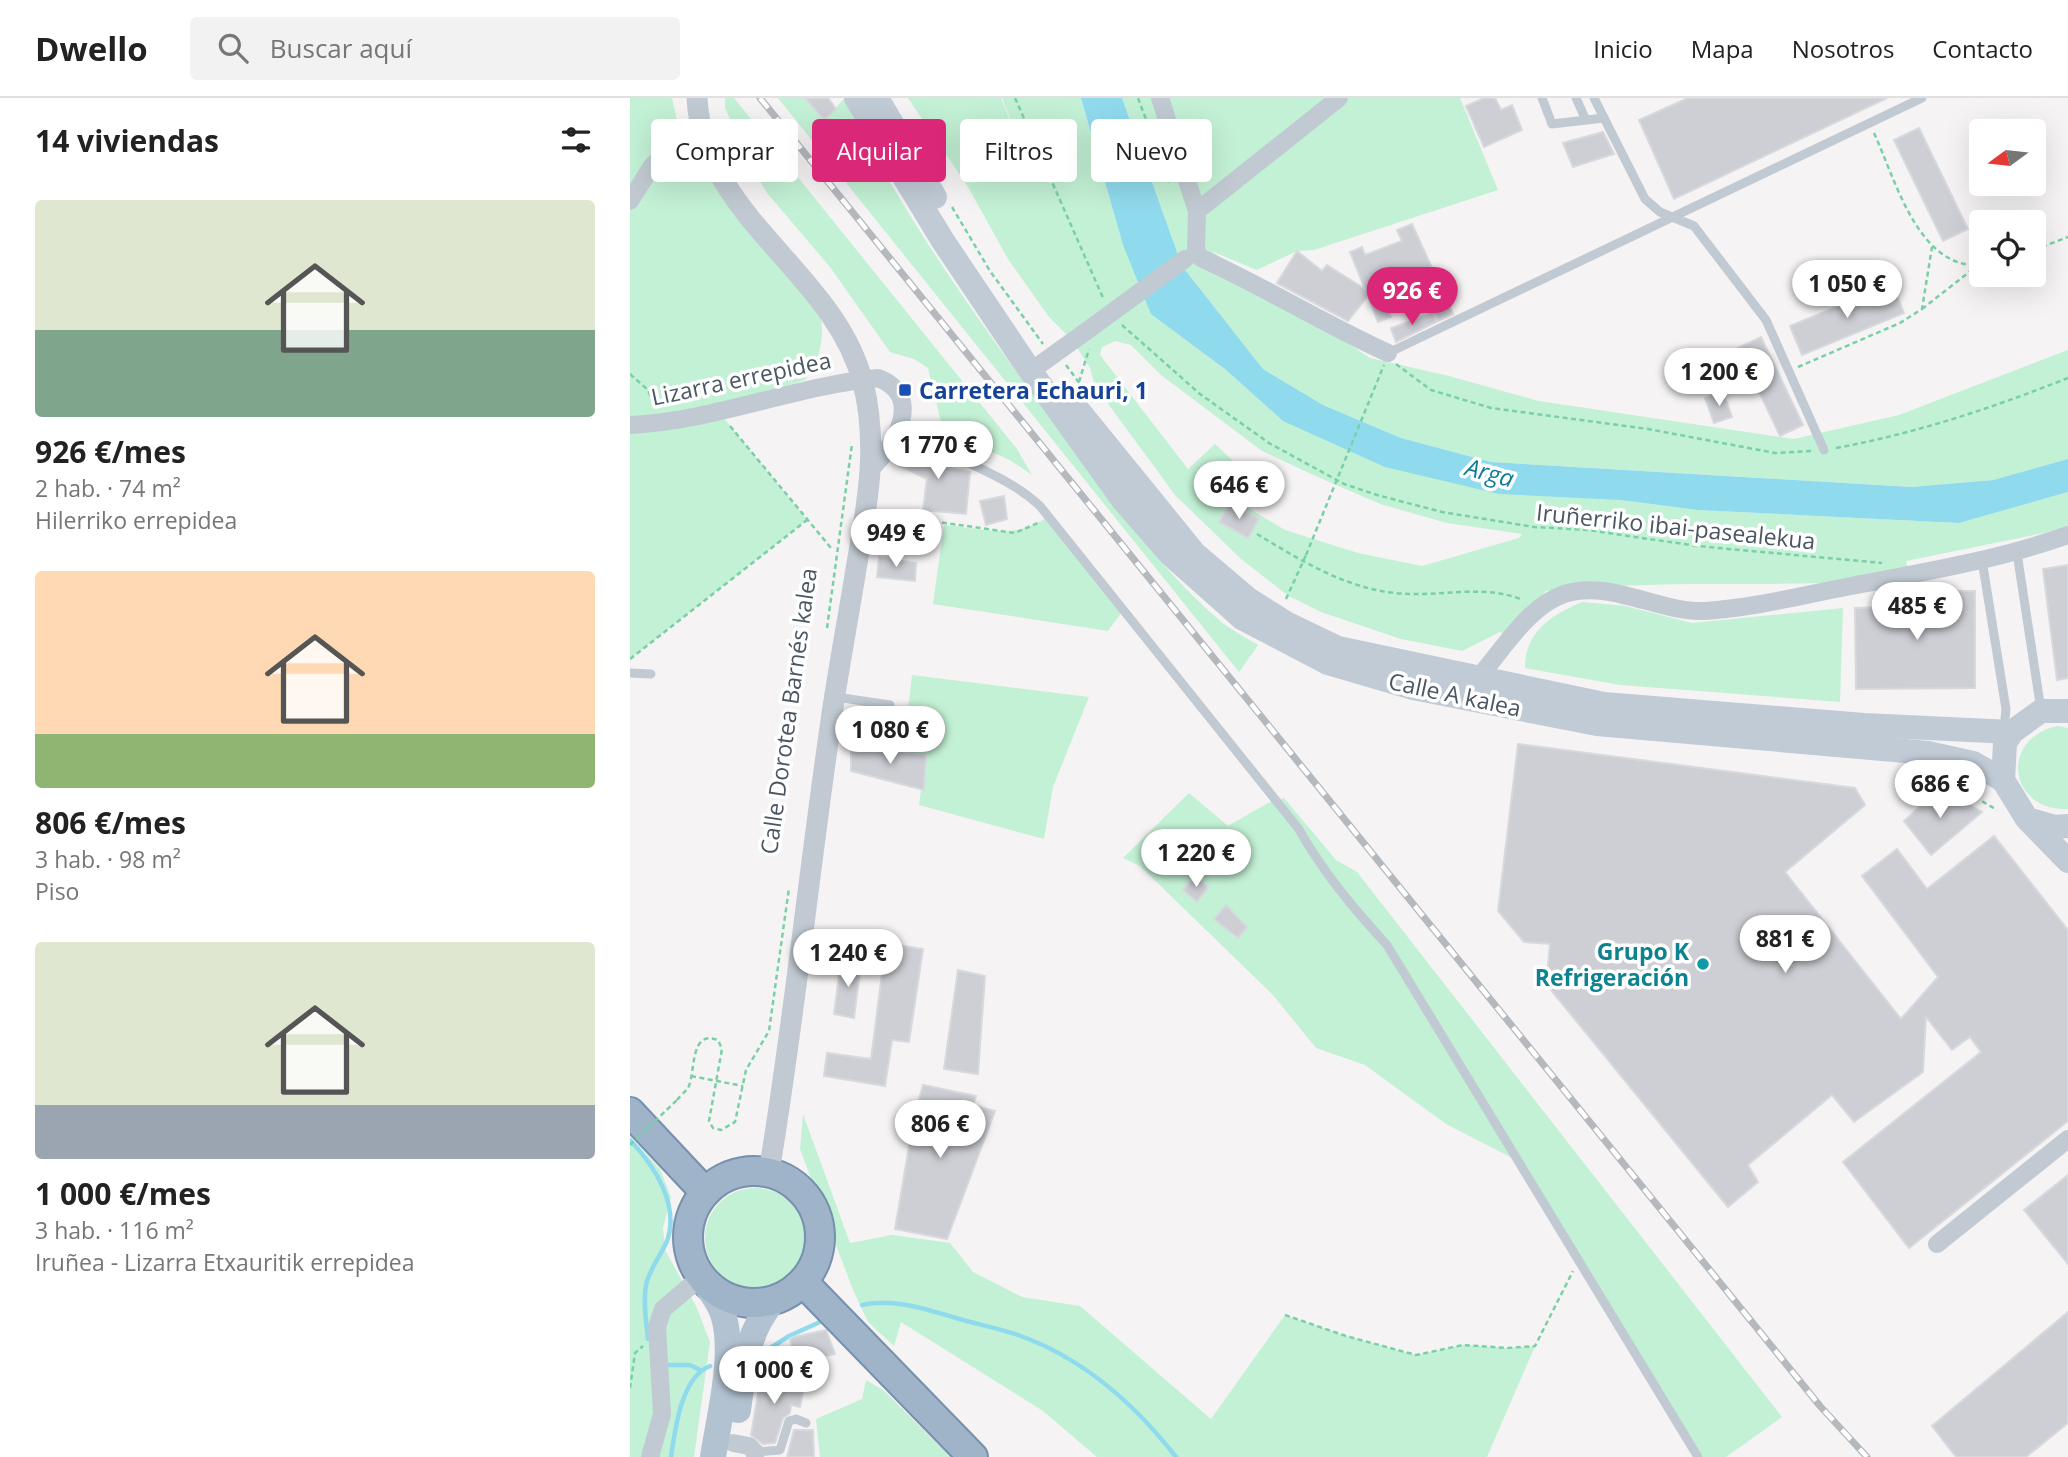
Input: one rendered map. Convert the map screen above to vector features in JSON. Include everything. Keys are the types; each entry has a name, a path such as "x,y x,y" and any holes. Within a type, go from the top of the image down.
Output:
{"highway":[{"path":"630,1112 705,1192"},
{"path":"769,1172 791,1182 808,1198 818,1218 820,1241 815,1263 803,1282 774,1300 754,1303 734,1300 715,1291 701,1276 690,1256 688,1233 693,1211 705,1192 719,1180 735,1173 769,1172"},
{"path":"803,1282 974,1457"}],"main road":[{"path":"856,98 943,241 1042,362"},
{"path":"877,98 971,260 1042,362"},
{"name":"Calle A kalea","path":"1042,362 1195,554 1248,599 1286,623 1338,648 1604,704 1864,726 2008,732"},
{"name":"Calle A kalea","path":"1042,362 1123,500 1169,553 1242,618 1328,663 1413,688 1597,724 1928,753 1973,763 2003,780"},
{"path":"2068,711 2041,710 2008,732 2003,780 2027,819 2068,861"},
{"path":"2027,819 2054,827 2068,826"},
{"path":"701,1276 723,1312 727,1330 724,1384 737,1453"},
{"path":"737,1453 750,1336 758,1318 774,1300"}],"street":[{"name":"Lizarra errepidea","path":"697,98 700,119"},
{"path":"1042,362 1090,338 1191,255 1197,211 1160,98"},
{"path":"1197,211 1339,98"},
{"path":"630,201 651,168"},
{"name":"Lizarra errepidea","path":"723,182 738,206 814,294 842,337 862,380 869,413 871,469"},
{"path":"1191,255 1252,282 1386,359"},
{"name":"Lizarra errepidea","path":"630,425 662,424 878,378 895,387 902,398 902,420"},
{"path":"871,469 885,455 902,420"},
{"name":"Calle Dorotea Barnés kalea","path":"769,1172 834,697 871,469"},
{"path":"1478,678 1538,609 1563,595 1579,591 1606,592 1685,611 1706,611 2017,553 2068,536"},
{"path":"1937,1244 2068,1139"},
{"path":"650,1457 662,1414 657,1327 663,1309 701,1276"}],"lane":[{"path":"1542,98 1552,124 1585,118 1604,118"},
{"path":"1576,98 1585,118"},
{"path":"1594,98 1644,199 1660,212 1694,226 1766,320 1824,450"},
{"path":"1386,359 1672,216 1922,98"},
{"path":"902,420 939,449 1025,491 1282,806 1343,896 1387,945 1698,1457"},
{"path":"2017,553 2041,710"},
{"path":"1982,560 2008,732"},
{"path":"630,673 651,674"},
{"path":"834,697 890,705 886,735"},
{"path":"745,1367 797,1371 803,1376 803,1385"},
{"path":"737,1453 780,1450 789,1421 796,1419 806,1423"}],"path":[{"path":"1015,98 1072,233 1106,302"},
{"path":"1870,123 1914,224 1932,247 1951,260 1969,263"},
{"path":"951,205 1020,315 1045,347 1042,362 1079,382 1086,392"},
{"path":"2046,245 2068,237"},
{"path":"1922,309 1932,247"},
{"path":"1788,369 1849,347 1900,323 1969,273"},
{"name":"Iruñerriko ibai-pasealekua","path":"1119,319 1124,328 1200,394 1269,443 1344,484 1377,495 1442,512 1534,527 1588,530 1697,546 1884,562"},
{"path":"1111,331 1124,328"},
{"path":"1079,382 1090,338"},
{"path":"1286,599 1386,359 1431,390 1491,408 1648,429 1775,453 1824,450 1908,433 1991,408 2068,378"},
{"path":"630,374 648,390 662,424"},
{"path":"726,421 831,548"},
{"name":"Calle Dorotea Barnés kalea","path":"825,639 854,432"},
{"path":"866,512 1015,533 1034,527 1048,516"},
{"path":"630,659 807,520"},
{"path":"1257,534 1356,586 1397,594 1464,591 1509,594 1538,609"},
{"path":"1970,781 1968,793 1988,804"},
{"name":"Calle Dorotea Barnés kalea","path":"716,1080 709,1121 713,1128 721,1130 735,1122 746,1070 769,1031 790,881"},
{"path":"630,1145 689,1087 696,1049 702,1040 710,1037 718,1040 722,1049 716,1080"},
{"path":"691,1076 743,1086"},
{"path":"1285,1315 1416,1355 1463,1345 1507,1348 1535,1346 1580,1259"},
{"path":"630,1388 635,1353 642,1346 650,1346"}],"green space":[{"path":"630,98 672,98 677,119 651,119 651,182 725,182 739,207 799,272 814,293 821,314 822,338 816,361 805,380 719,407 726,421 807,520 630,659"},
{"path":"725,98 734,98 751,119 730,119 725,108"},
{"path":"778,98 805,98 823,119 812,119 812,140 798,123 798,119 795,119"},
{"path":"845,98 856,119 825,119"},
{"path":"908,98 1001,98 1010,119 960,119 960,175 946,154 946,119 922,119"},
{"path":"1002,98 1081,98 1091,133 1091,182 1105,182 1123,245 1225,369 1283,421 1621,500 1697,510 1959,523 2068,492 2068,528 1906,561 1909,575 1889,578 1829,583 1673,584 1546,591 1505,634 1500,632 1462,651 1401,639 1321,612 1287,595 1240,558 1175,495 1095,386 1090,368 1073,341 1049,317 1008,259 965,182 1077,182 1077,119 1010,119","holes":["1115,341 1131,345 1161,375 1262,451 1311,474 1380,504 1447,523 1522,534 1519,538 1422,566 1358,553 1285,530 1248,508 1248,475 1215,444 1188,469 1100,355 1102,347"]},
{"path":"1122,98 1460,98 1498,190 1314,250 1297,251 1257,270 1211,251 1370,358 1539,401 1794,439 1899,415 2068,350 2068,459 1993,480 1911,487 1491,462 1401,438 1323,405 1263,369 1182,266 1152,182 1212,182 1212,119 1130,119"},
{"path":"798,177 1017,449 1032,475 1010,460 943,431 928,368 914,359 890,352 830,267 760,182 798,182"},
{"path":"845,182 890,182 940,263 995,342 1151,550 1222,623 1258,645 1239,672"},
{"path":"1048,516 1124,609 1108,631 933,604 944,525 1011,531 1036,524"},
{"path":"1582,602 1625,606 1692,623 1843,608 1840,702 1620,685 1525,668 1526,655 1535,634 1551,619"},
{"path":"912,675 1089,697 1053,787 1044,839 919,805 926,755 903,752"},
{"path":"2058,726 2068,728 2068,809 2048,806 2033,799 2023,787 2018,773 2019,758 2026,744 2039,733"},
{"path":"1189,793 1228,826 1268,803 1284,798 1336,860 1357,872 1782,1417 1726,1457 1697,1457 1520,1162 1446,1124 1365,1065 1316,1048 1272,994 1140,866 1123,858"},
{"path":"803,1114 850,1243 892,1235 950,1243 973,1272 1022,1297 1080,1306 1211,1419 1285,1315 1346,1336 1416,1355 1463,1345 1507,1348 1535,1346 1487,1457 1097,1457 1043,1411 901,1322 894,1346 868,1322 853,1290 800,1149"},
{"path":"630,1138 660,1169 671,1197 663,1228 665,1250 696,1306 710,1342 694,1457 630,1457"},
{"path":"755,1188 774,1192 790,1203 801,1219 805,1238 801,1257 790,1273 774,1284 755,1288 736,1284 720,1273 709,1257 705,1238 709,1219 720,1203 736,1192"},
{"path":"866,1380 883,1390 951,1457 820,1457 816,1419 862,1399"}],"water":[{"path":"1081,98 1122,98 1130,119 1091,119 1091,133"},
{"name":"Arga","path":"1105,182 1152,182 1182,266 1263,369 1323,405 1401,438 1491,462 1911,487 1993,480 2068,459 2068,492 1959,523 1697,510 1621,500 1499,494 1385,467 1283,421 1225,369 1151,314 1123,245"}],"building":[{"path":"805,98 828,98 836,109 823,119"},
{"path":"1484,98 1495,98 1501,110 1512,105 1522,130 1484,147 1466,106"},
{"path":"1688,98 1887,98 1674,199 1639,120"},
{"path":"1919,128 1968,229 1943,241 1894,140"},
{"path":"1603,132 1614,154 1573,167 1563,143"},
{"path":"1412,224 1453,314 1438,321 1424,289 1385,304 1391,317 1378,322 1368,296 1348,321 1277,283 1297,251 1322,271 1327,265 1365,289 1350,252 1362,247 1365,255 1402,241 1397,230"},
{"path":"1892,284 1904,313 1802,355 1790,326"},
{"path":"1433,313 1436,322 1396,342 1391,328"},
{"path":"1761,337 1803,425 1780,436 1738,348"},
{"path":"1723,392 1732,417 1714,423 1705,398"},
{"path":"905,442 939,456 935,465 970,472 966,514 923,510 927,479 898,465"},
{"path":"1004,496 1007,519 986,525 980,501"},
{"path":"1230,503 1259,519 1248,538 1219,522"},
{"path":"879,557 916,563 915,581 877,577"},
{"path":"2068,565 2068,678 2057,680 2043,569"},
{"path":"1918,591 1975,591 1975,688 1856,689 1855,608 1887,607 1886,600"},
{"name":"Grupo K Refrigeración","path":"1518,744 1855,788 1865,805 1785,872 1901,1019 1938,977 1862,876 1897,849 1927,889 1994,836 2068,930 2068,1121 1909,1248 1843,1162 1981,1052 1970,1037 1952,1050 1926,1017 1923,1072 1854,1122 1832,1095 1748,1165 1758,1182 1728,1207 1546,984 1550,944 1524,942 1498,911"},
{"path":"851,746 926,755 924,790 851,771"},
{"path":"1940,788 1982,812 1931,855 1904,821"},
{"path":"1196,875 1208,888 1197,902 1183,890"},
{"path":"1226,905 1247,927 1238,938 1214,919"},
{"path":"886,943 923,949 909,1042 892,1040 885,1086 824,1076 827,1053 871,1059"},
{"path":"841,961 861,963 854,1018 834,1014"},
{"path":"958,970 985,976 978,1074 944,1069"},
{"path":"923,1085 976,1096 973,1105 995,1111 947,1239 895,1229 914,1117"},
{"path":"2068,1175 2068,1264 2024,1210"},
{"path":"2068,1312 2068,1423 2026,1457 1956,1457 1932,1426"},
{"path":"826,1330 835,1354 795,1362 790,1338"},
{"path":"761,1375 794,1378 797,1391 803,1392 800,1407 791,1405 790,1413 783,1418 775,1443 763,1444 751,1435"},
{"path":"794,1430 813,1430 814,1457 787,1457"}],"waterway":[{"path":"630,1140 656,1173 670,1214 667,1241 646,1285 648,1339"},
{"path":"862,1305 886,1303 921,1308 1010,1333 1042,1345 1106,1384 1143,1418 1176,1457"},
{"path":"761,1354 789,1336 820,1322"},
{"path":"669,1365 690,1365 700,1370"},
{"path":"671,1457 677,1419 686,1393 692,1381 710,1366"}],"railway":[{"path":"760,98 1820,1406 1867,1457"}],"place":[{"name":"Carretera Echauri, 1","path":"905,390"},
{"name":"Grupo K Refrigeración","path":"1703,964"}]}
